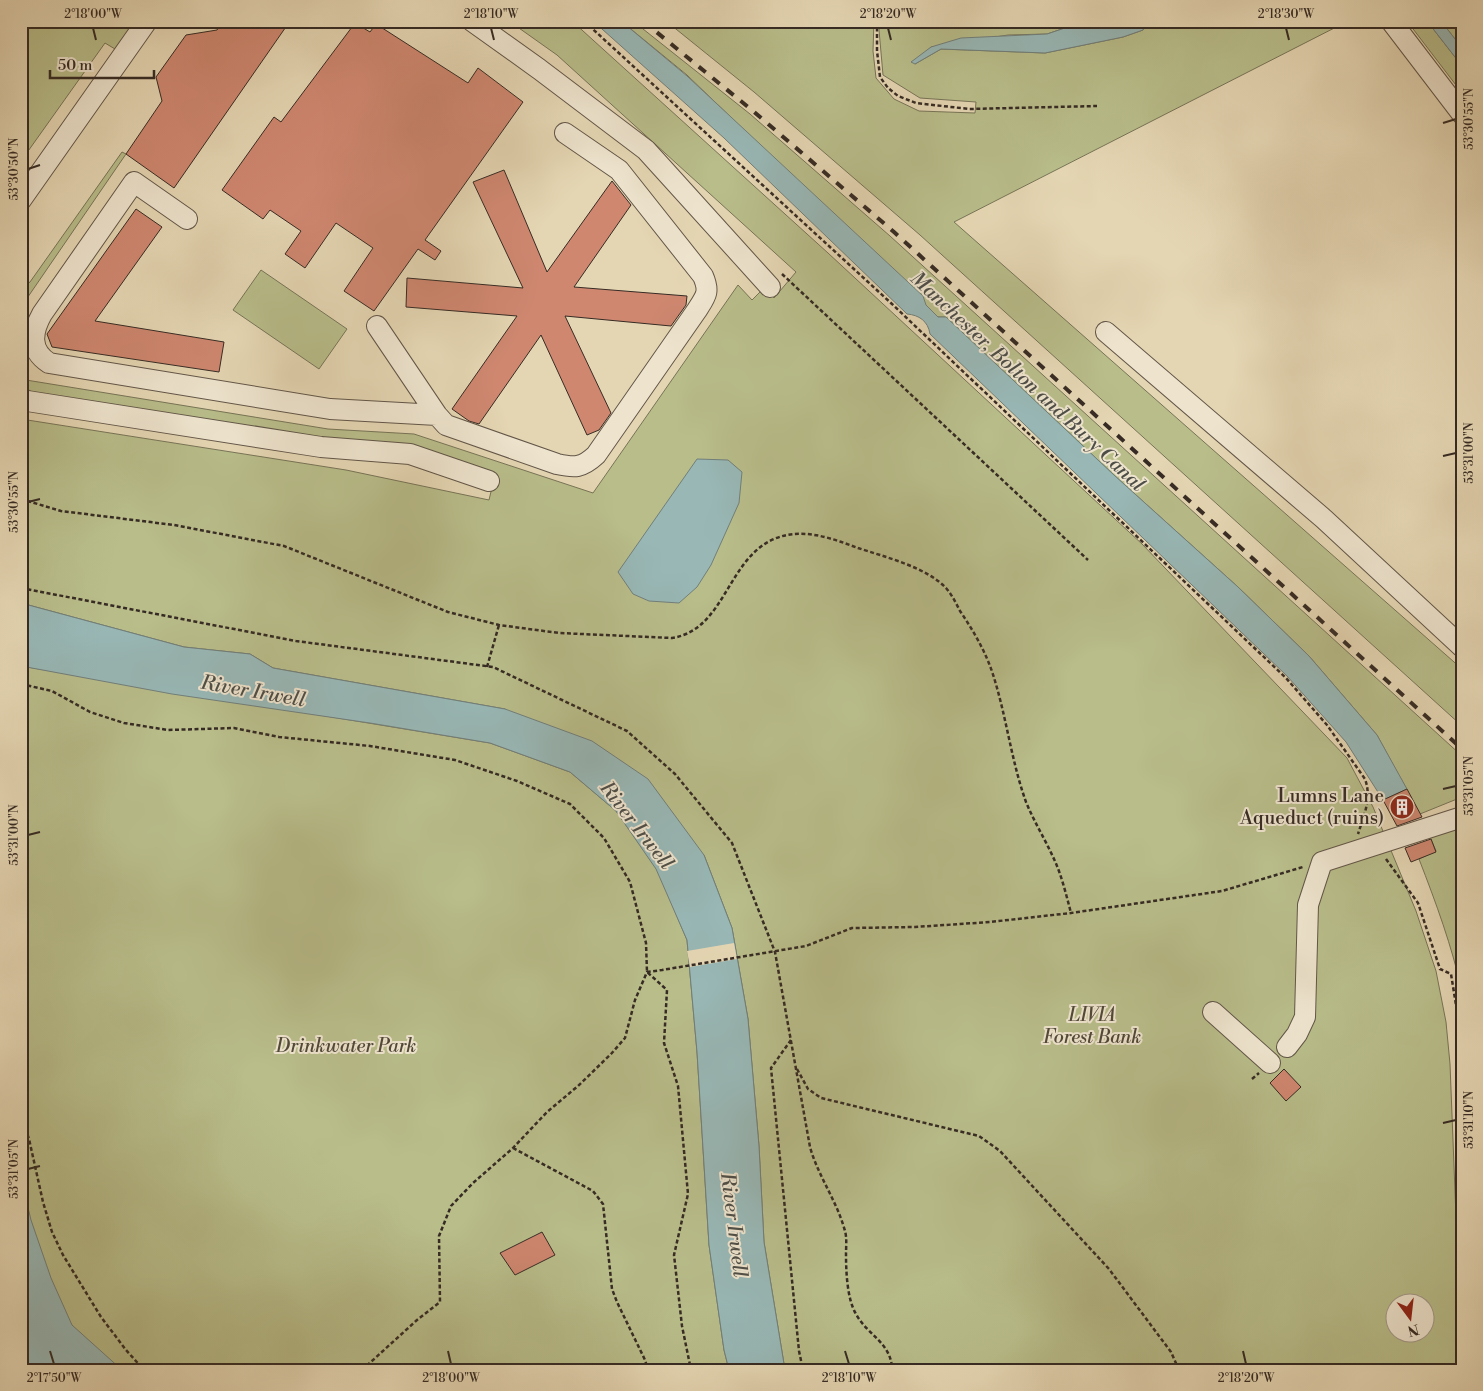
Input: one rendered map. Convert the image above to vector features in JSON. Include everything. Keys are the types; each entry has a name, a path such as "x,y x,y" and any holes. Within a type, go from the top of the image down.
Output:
{"street":[{"path":"21,200 148,21"},
{"path":"472,21 646,150 775,279"},
{"path":"1391,21 1462,114"},
{"path":"377,326 437,415 446,425 557,464 572,467 586,464 596,455 706,295 707,285 703,276 619,170 564,133"},
{"path":"187,219 134,182 42,314 35,327 34,339 40,358 49,363 330,409 437,415"},
{"path":"1106,332 1324,520 1462,647"},
{"path":"21,400 321,447 410,454 489,481"},
{"path":"1287,1047 1297,1034 1305,1017 1308,905 1322,862 1462,817"},
{"path":"1213,1012 1270,1063"}],"path":[{"path":"584,21 892,304 1286,678 1327,725 1365,779 1368,787 1368,803 1353,852"},
{"path":"877,21 877,51 880,76 888,88 898,96 916,103 970,109 1097,106"},
{"path":"775,279 1088,560"},
{"path":"21,499 61,511 174,524 284,546 448,612 499,625 559,633 672,638 690,634 705,623 742,566 757,549 774,539 793,534 829,537 923,571 946,588 978,637 995,680 1014,762 1027,802 1058,868 1071,913"},
{"path":"21,588 296,641 493,667 627,731 675,774 732,843 775,952 810,1147 816,1166 836,1206 846,1233 846,1278 855,1313 885,1347 889,1354 892,1370"},
{"path":"487,667 499,625"},
{"path":"21,684 52,691 90,712 124,723 168,730 234,728 279,737 370,746 455,760 517,781 570,804 604,838 630,882 646,943 647,972 635,1000 625,1038 578,1086 547,1112 513,1148 473,1183 451,1206 440,1236 440,1302 417,1320 362,1370"},
{"path":"1377,845 1418,903 1440,968 1451,974 1462,1042"},
{"path":"647,972 806,946 852,928 915,927 990,922 1071,913 1222,891 1322,862"},
{"path":"647,972 667,990 664,1043 678,1086 688,1194 674,1256 682,1326 691,1370"},
{"path":"791,1040 771,1068 798,1351 803,1370"},
{"path":"796,1068 808,1089 821,1098 979,1136 1000,1151 1109,1269 1171,1352 1179,1370"},
{"path":"21,1116 29,1140 52,1232 101,1317 144,1370"},
{"path":"513,1148 594,1191 602,1204 612,1289 648,1370"}],"green space":[{"path":"21,21 136,21 115,49 105,43 26,154 21,154"},
{"name":"LIVIA Forest Bank","path":"509,21 572,21 828,253 1142,544 1347,758 1373,807 1416,911 1436,971 1446,1022 1450,1064 1462,1370 785,1370 764,1242 759,1146 748,1019 732,928 704,855 505,709 273,668 250,654 184,647 21,603 21,419 346,470 489,500 495,475 325,440 32,392 21,385 21,368 26,380 328,429 414,434 593,493 738,285 752,300 765,287 774,298 796,272 557,55"},
{"path":"621,21 633,21 750,114 890,236 1462,756 1462,799 1457,799 1420,814 1377,735 1309,656 1238,587 1115,476 946,317 938,317 687,75"},
{"path":"666,21 874,21 873,51 876,78 894,99 919,111 975,113 976,102 920,98 883,75 879,30 881,21 1086,21 1047,34 1008,35 931,47 915,64 941,49 1045,53 1123,37 1143,30 1148,21 1348,21 954,222 1462,669 1462,726 920,235 754,92"},
{"path":"1407,21 1427,21 1462,66 1462,93"},
{"path":"1441,21 1462,21 1462,48"},
{"path":"122,152 126,154 21,307 21,289 30,282"},
{"path":"261,270 347,329 319,369 233,310"},
{"name":"Drinkwater Park","path":"21,666 490,743 570,772 616,811 657,869 687,940 697,1052 709,1245 724,1350 729,1370 21,1370"},
{"path":"1462,821 1462,992 1448,941 1419,859 1436,851 1428,832"}],"water":[{"path":"593,21 621,21 687,76 923,296 926,305 938,317 946,317 1115,476 1238,587 1309,656 1377,735 1407,789 1383,800 1346,742 1287,676 930,334 925,322 907,314 724,138"},
{"path":"1086,21 1148,21 1143,30 1123,37 1045,53 941,49 915,64 911,62 931,47 961,38 1047,34"},
{"path":"1427,21 1441,21 1462,48 1462,66"},
{"path":"697,459 728,460 742,472 739,503 711,565 697,587 679,603 649,601 633,594 618,572"},
{"name":"River Irwell","path":"21,603 184,647 250,654 273,668 505,709 592,741 648,779 704,855 732,928 748,1019 759,1146 764,1242 785,1370 729,1370 724,1350 709,1245 697,1052 687,940 656,869 616,811 570,772 490,743 172,694 21,666"},
{"path":"21,1178 31,1220 51,1278 72,1325 122,1370 25,1370 21,1368"}],"pier":[{"path":"734,943 737,959 690,967 687,951"}],"building":[{"path":"223,21 290,21 174,188 126,154 162,101 156,77 186,35 217,30"},
{"path":"355,23 370,32 376,24 468,83 478,68 523,102 425,240 441,251 435,260 418,249 374,311 344,291 373,248 336,223 305,268 285,254 301,231 270,210 263,219 222,190 274,117 281,122"},
{"path":"504,170 547,272 612,181 631,205 574,287 687,296 686,305 671,326 565,316 611,413 599,430 587,435 541,335 479,424 469,421 452,409 517,316 406,307 407,278 523,288 473,182"},
{"path":"136,209 162,227 95,321 224,342 219,372 52,347 47,334"},
{"name":"Lumns Lane Aqueduct (ruins)","path":"1407,789 1422,817 1397,826 1383,800"},
{"name":"Lumns Lane Aqueduct (ruins)","path":"1431,839 1436,852 1411,862 1405,848"},
{"path":"1284,1069 1301,1087 1286,1101 1270,1083"},
{"path":"542,1232 555,1255 515,1275 500,1253"}],"railway":[{"path":"643,21 753,111 894,232 1462,749"}],"place":[{"name":"Lumns Lane Aqueduct (ruins)","path":"1402,807"}],"water label":[{"name":"Manchester, Bolton and Bury Canal","path":"1027,382"}]}
